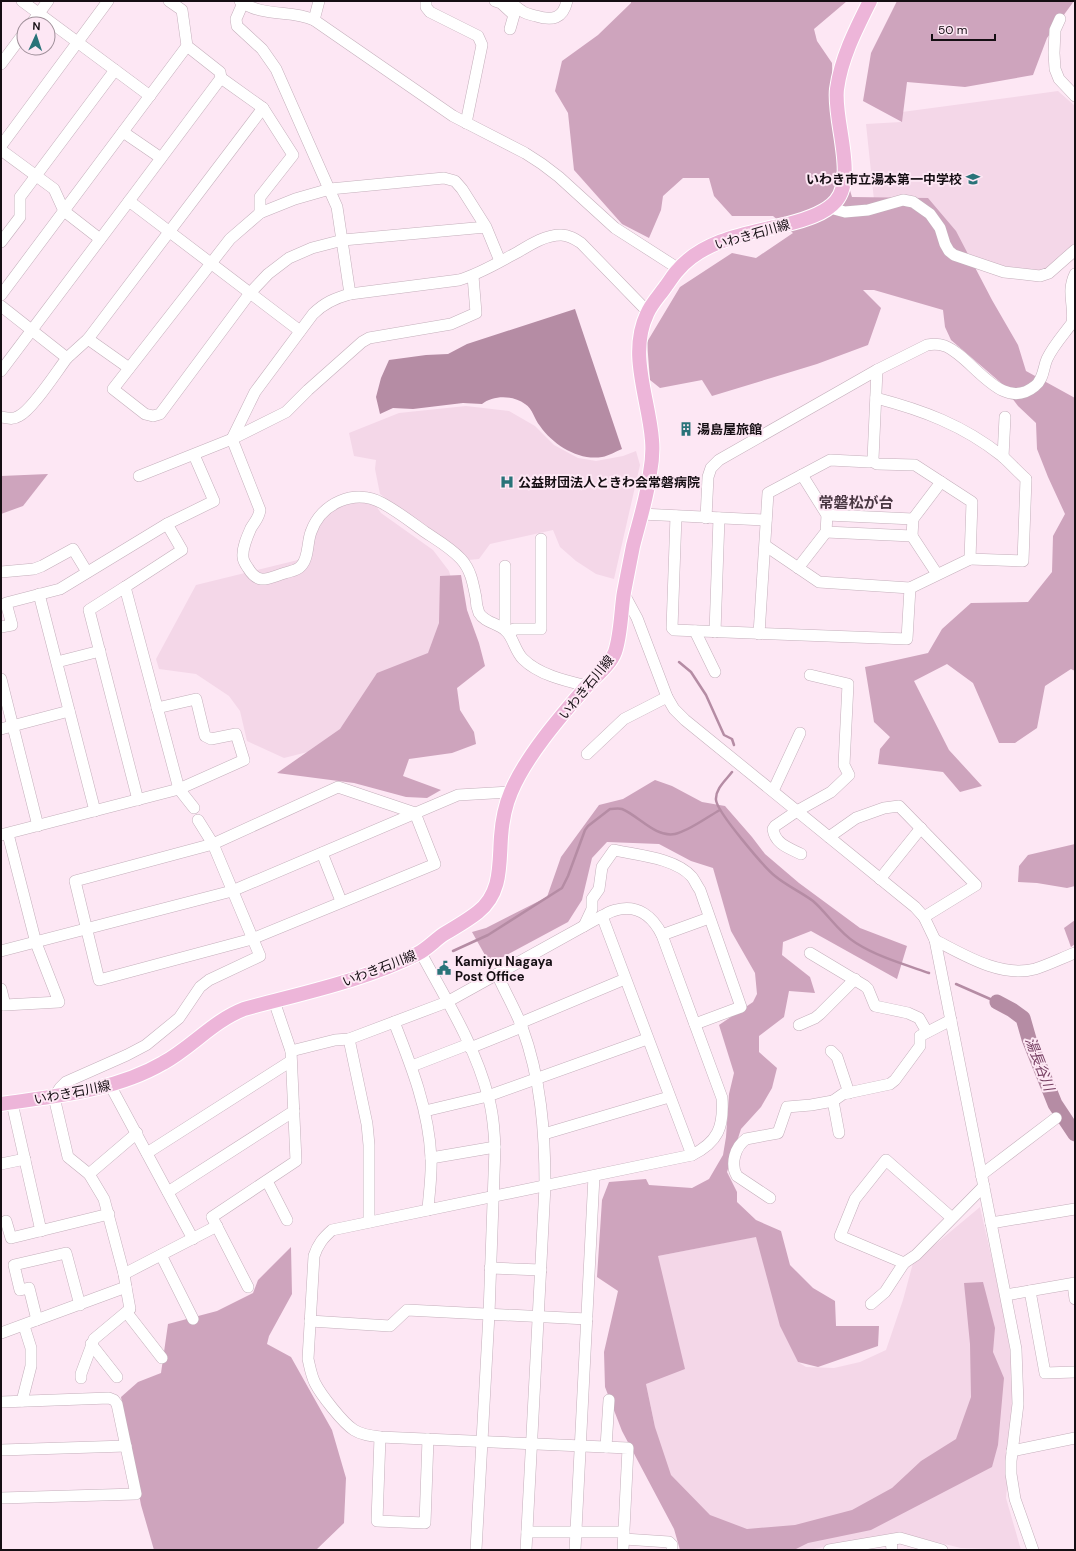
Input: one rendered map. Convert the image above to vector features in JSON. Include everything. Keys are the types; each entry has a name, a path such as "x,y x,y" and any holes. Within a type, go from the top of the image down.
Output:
{"main road":[{"path":"830,208 838,199 842,189 844,168 843,143 837,106 838,84 845,59 870,1"},
{"name":"いわき石川線","path":"7,1104 110,1085 145,1072 164,1063 230,1014 352,980 421,952 438,938 479,912 487,903 498,880 503,822 510,792 530,756 587,686 610,661 615,653 624,594 650,477 653,454 651,430 639,355 642,326 648,312 679,269 700,251 714,244 738,236 795,222 816,215 830,208"}],"street":[{"path":"22,1 150,96"},
{"path":"37,16 48,1"},
{"path":"1,146 108,1"},
{"path":"169,1 182,10 187,46 220,72 221,78 263,108 293,155 260,197 260,213"},
{"path":"314,20 319,1"},
{"path":"426,1 426,7 430,12 478,36 481,41 482,45 466,123"},
{"path":"495,1 501,3 514,15 510,29"},
{"path":"509,1 523,12 547,19 551,19 561,14 566,7 567,1"},
{"path":"350,294 337,207 276,69 262,49 237,26 236,19 242,2 258,10 269,13 300,16 314,20 453,116 525,153 542,164 559,177 615,228 679,269"},
{"path":"1060,19 1055,30 1055,70 1059,79 1075,96"},
{"path":"1,64 16,44"},
{"path":"1,295 187,46"},
{"path":"1,242 20,217 20,197 114,70"},
{"path":"1,371 221,78"},
{"path":"1,416 11,419 20,416 30,407 67,358 88,339 263,108"},
{"path":"123,132 161,158"},
{"path":"1,150 54,189 64,211 100,239"},
{"path":"486,227 342,240 312,248 289,258 268,274 250,293 160,414 153,416 145,414 113,389 230,239 260,213 295,199 330,189 444,178 455,181 462,189 486,227 500,261"},
{"path":"830,208 845,212 868,210 903,200 913,202 930,214 940,228 949,251 954,255 1004,272 1040,276 1044,275 1049,273 1075,250"},
{"path":"129,202 300,332"},
{"path":"507,632 487,620 479,612 472,579 460,558 451,550 385,504 369,497 354,496 347,498 328,507 323,512 310,532 305,559 302,566 297,570 262,579 253,576 243,559 243,554 246,540 251,528 259,516 260,510 232,439 255,392 313,314 322,305 350,294 445,283 473,276 541,239 563,234 572,237 581,243 648,312"},
{"path":"706,518 708,477 711,468 718,460 877,370 927,344 945,346 956,352 1000,390 1009,393 1017,393 1026,391 1035,386 1041,380 1047,359 1072,323 1073,287 1075,274"},
{"path":"139,476 232,439 286,412 308,390 362,342 369,338 451,324 476,313 473,276"},
{"path":"1,306 67,358"},
{"path":"88,339 129,368"},
{"path":"872,461 877,370"},
{"path":"766,546 819,582 910,588 970,559 1023,561 1026,479 1003,457 963,429 932,415 876,398"},
{"path":"1003,457 1005,417"},
{"path":"1,627 12,625 6,603 60,589 167,524 214,501 194,455"},
{"path":"759,634 763,550 766,546 768,494 830,460 872,461 877,464 916,466 972,502 970,559"},
{"path":"798,568 826,532 827,515 802,475"},
{"path":"937,574 912,536 913,519 941,482"},
{"path":"641,514 766,520"},
{"path":"827,515 913,519"},
{"path":"676,516 672,628 674,630 907,639 910,588"},
{"path":"715,632 719,518"},
{"path":"138,800 89,610 182,550 167,524"},
{"path":"826,532 912,536"},
{"path":"507,632 514,629 541,629 541,539"},
{"path":"1,572 34,569 73,549 87,572"},
{"path":"505,566 507,632 513,645 523,659 538,670 572,683 587,686"},
{"path":"125,587 179,789 194,808"},
{"path":"39,594 95,811"},
{"path":"624,594 637,618 674,709 685,720 915,907 924,917 935,940 1016,1349 1018,1404 1012,1450 1011,1474 1014,1499 1032,1550"},
{"path":"695,631 715,672"},
{"path":"57,662 100,651"},
{"path":"801,854 783,846 776,840 773,829 797,811 831,792 849,775 844,765 848,684 810,675"},
{"path":"1,679 38,826"},
{"path":"587,754 624,719 668,697"},
{"path":"1,989 5,1005 59,1002 36,943 5,834 179,789 244,760 236,734 211,740 204,736 196,700 157,708"},
{"path":"1,729 69,711"},
{"path":"773,791 800,733"},
{"path":"338,787 415,813 435,864 252,939 99,980 75,881 213,844 338,787"},
{"path":"1,951 232,891 458,795 510,792"},
{"path":"829,836 856,818 884,808 899,806 976,885 924,917"},
{"path":"81,1378 91,1344 94,1339 130,1309 124,1274 104,1199 89,1174 68,1156 54,1096 66,1082 127,1055 146,1044 179,1018 200,986 209,980 260,956 213,844 198,820"},
{"path":"880,879 921,828"},
{"path":"584,926 592,909 592,899 599,889 602,867 614,850 672,863 683,869 693,878 700,890 741,1007 695,1024"},
{"path":"322,853 342,901"},
{"path":"148,1153 291,1056 335,1040 349,1038 447,1002 602,916 616,910 638,910 648,916 656,923 662,935 722,1098 723,1110 718,1132 713,1141 704,1149 692,1155 332,1230 323,1238 317,1247 314,1256 308,1359 315,1383 346,1423 355,1431 366,1436 628,1448 624,1540"},
{"path":"602,916 647,1039 692,1155"},
{"path":"662,935 709,918"},
{"path":"935,940 993,968 1006,971 1019,972 1034,969 1075,953"},
{"path":"421,952 470,1046 488,1096 494,1122 495,1147 489,1314 476,1550"},
{"path":"810,953 868,989 875,1006 908,1013 919,1018 927,1032"},
{"path":"497,974 521,1025 537,1079 544,1134 545,1186 526,1550"},
{"path":"412,1066 470,1046 625,979"},
{"path":"799,1024 815,1018 855,980"},
{"path":"248,1287 212,1217 296,1162 291,1056 274,1001"},
{"path":"770,1198 737,1176 734,1170 734,1156 743,1141 746,1139 778,1133 786,1107 833,1101 843,1094 884,1086 895,1080 920,1046 920,1036 951,1020"},
{"path":"394,1022 412,1066 425,1111 431,1158 428,1210"},
{"path":"349,1038 367,1124 369,1145 369,1222"},
{"path":"425,1111 488,1096 647,1039"},
{"path":"831,1051 837,1057 849,1093"},
{"path":"110,1085 193,1238"},
{"path":"544,1134 669,1097"},
{"path":"833,1101 839,1133"},
{"path":"7,1104 25,1159 41,1230"},
{"path":"168,1192 294,1111"},
{"path":"871,1304 886,1292 904,1263 916,1255 952,1218 982,1180 1056,1118"},
{"path":"89,1174 137,1133"},
{"path":"431,1158 495,1147"},
{"path":"1,1164 25,1159"},
{"path":"904,1263 840,1236 855,1199 886,1160 952,1218"},
{"path":"575,1550 594,1176"},
{"path":"267,1181 287,1220"},
{"path":"991,1223 1075,1209"},
{"path":"6,1221 11,1238 109,1214"},
{"path":"124,1274 217,1226"},
{"path":"37,1320 29,1288 20,1290 14,1265 66,1253 80,1304"},
{"path":"161,1255 193,1318"},
{"path":"490,1268 541,1270"},
{"path":"1006,1295 1074,1284 1075,1299"},
{"path":"1,1333 24,1326 126,1287"},
{"path":"1030,1291 1045,1373 1075,1372"},
{"path":"310,1321 390,1326 407,1310 587,1319"},
{"path":"127,1313 162,1358"},
{"path":"22,1401 31,1366 31,1348 24,1326"},
{"path":"91,1344 117,1377"},
{"path":"1,1402 109,1398 114,1400 117,1404 136,1494 1,1498"},
{"path":"606,1447 609,1400"},
{"path":"380,1437 377,1521 425,1523 428,1439"},
{"path":"1012,1450 1075,1438"},
{"path":"1,1450 126,1446"},
{"path":"527,1532 576,1532 624,1540 669,1542 672,1545 672,1550"},
{"path":"830,1550 891,1545 900,1538 942,1550"}],"shaded area":[{"path":"631,1 847,1 814,29 817,41 832,63 834,137 852,197 928,198 956,231 992,300 1018,345 1026,371 1075,398 1075,671 1071,669 1045,686 1037,728 1015,743 999,743 973,683 947,664 914,681 949,750 982,786 960,792 943,772 878,764 880,749 890,737 874,722 865,667 928,653 942,629 971,603 1028,602 1052,572 1053,536 1065,514 1037,449 1036,423 1018,406 1000,382 951,340 945,327 943,310 874,290 863,290 881,308 868,345 817,364 712,396 702,380 660,388 650,380 647,342 680,287 732,253 756,258 793,233 773,216 732,216 714,196 709,178 683,178 663,196 661,210 649,238 622,224 574,170 568,113 555,91 562,61 598,35 631,3"},
{"path":"897,1 1074,1 1047,38 1033,75 965,87 907,82 902,122 863,101 871,53"},
{"name":"いわき市立湯本第一中学校","path":"1058,91 1075,106 1075,251 1059,270 1023,274 956,252 874,200 866,124 901,122 902,112"},
{"path":"575,309 622,449 610,455 593,458 576,454 559,445 545,433 528,406 515,399 503,397 492,399 482,404 463,403 413,409 393,408 380,414 376,397 381,378 389,360 426,355 448,354 467,344"},
{"name":"公益財団法人ときわ会常磐病院","path":"466,406 509,411 535,426 554,445 578,458 596,461 623,456 636,451 640,465 614,579 596,574 576,561 560,547 553,530 490,544 479,559 468,560 380,494 375,469 376,460 354,456 349,433 399,413"},
{"path":"48,474 23,506 1,514 1,476"},
{"path":"369,496 381,513 433,550 449,571 457,598 446,646 343,743 284,758 247,741 240,711 229,696 196,674 159,669 156,659 196,585 302,559 325,510"},
{"path":"461,575 467,610 479,643 485,666 457,688 460,710 474,732 476,744 452,753 409,759 403,776 441,790 427,798 406,797 354,783 277,773 340,729 377,673 428,653 439,623 440,576"},
{"path":"655,780 672,786 702,802 725,806 765,854 799,883 860,928 907,946 897,979 811,931 783,942 782,955 810,977 815,993 789,991 784,1017 759,1036 759,1052 777,1068 772,1088 761,1107 741,1129 727,1172 737,1192 737,1202 756,1220 781,1231 790,1265 813,1288 835,1301 836,1326 879,1326 878,1346 818,1367 798,1362 780,1326 756,1237 658,1256 685,1369 646,1384 655,1427 671,1475 710,1515 747,1529 795,1525 852,1510 892,1488 921,1461 956,1439 971,1397 970,1344 964,1283 983,1282 995,1328 993,1352 1004,1378 998,1445 992,1467 871,1530 808,1543 794,1550 680,1550 674,1529 622,1431 605,1387 604,1352 618,1291 597,1277 602,1200 609,1182 646,1179 649,1185 692,1188 709,1179 723,1155 726,1137 729,1094 734,1073 719,1025 753,1002 757,994 755,973 731,931 713,868 691,861 659,844 607,842 592,858 582,900 568,922 490,964 472,932 486,928 547,897 561,857 599,805 623,799"},
{"path":"1075,844 1075,886 1067,888 1037,883 1018,882 1019,866 1028,855"},
{"path":"1075,920 1075,944 1071,947 1064,928"},
{"path":"980,1207 1001,1299 1012,1362 1013,1417 1006,1498 1021,1550 961,1548 899,1533 808,1550 688,1550 668,1489 646,1384 648,1258 764,1235 798,1362 806,1367 834,1368 860,1362 886,1350 903,1300 913,1263"},
{"path":"291,1247 292,1294 269,1336 267,1344 291,1357 332,1430 346,1478 344,1523 316,1550 154,1550 141,1505 121,1397 138,1382 161,1373 168,1324 217,1311 253,1293 258,1280"}],"waterway":[{"path":"679,662 691,672 706,695 724,735 732,739 734,745"},
{"path":"732,772 717,792 716,800 718,806 742,839 769,871 780,880 813,901 844,934 856,943 883,957 929,973"},
{"path":"453,951 488,935 562,888 585,830 610,809 622,809 654,830 668,834 675,834 686,830 720,810"},
{"path":"956,984 997,1002"},
{"name":"湯長谷川","path":"997,1002 1023,1018 1029,1039 1055,1104 1075,1134"}],"place":[{"name":"いわき市立湯本第一中学校","path":"973,179"},
{"name":"湯島屋旅館","path":"686,429"},
{"name":"公益財団法人ときわ会常磐病院","path":"507,482"},
{"name":"Kamiyu Nagaya Post Office","path":"444,968"}],"district":[{"name":"常磐松が台","path":"856,503"}]}
